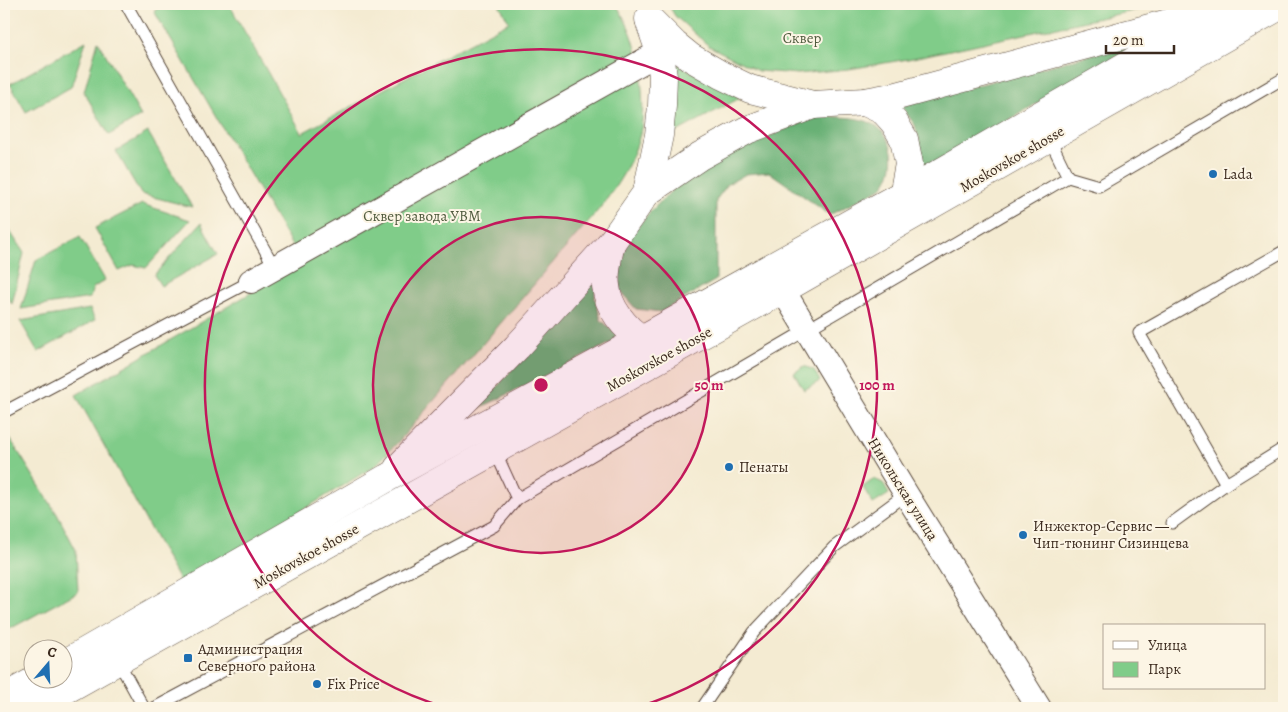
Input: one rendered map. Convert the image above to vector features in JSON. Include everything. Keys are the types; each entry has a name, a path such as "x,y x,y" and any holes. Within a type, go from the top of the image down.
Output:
{"main road":[{"name":"Moskovskoe shosse","path":"33,708 112,650 388,478 642,339 896,226 1282,4"},
{"name":"Moskovskoe shosse","path":"72,662 112,650 495,451 671,352 905,193 1230,5"},
{"path":"388,478 517,347 611,243 647,192 700,156 747,130 813,105 865,102 897,96 1230,5"},
{"path":"644,12 674,44 690,57 721,76 750,89 813,105"},
{"path":"644,12 660,52 662,77 662,106 647,192"},
{"path":"865,102 884,111 894,122 904,139 909,164 905,193 896,226"},
{"path":"611,243 606,267 606,286 611,305 622,322 642,339 671,352"},
{"path":"4,698 22,688"}],"street":[{"path":"251,281 660,52"},
{"name":"Никольская улица","path":"776,279 906,494 1039,708"}],"lane":[{"path":"126,4 275,268"},
{"path":"154,708 494,526 517,499 1068,178 1099,186 1284,78"},
{"path":"1049,138 1068,178"},
{"path":"1226,484 1139,334 1284,252"},
{"path":"4,412 251,281"},
{"path":"1172,523 1226,484 1284,448"},
{"path":"495,451 517,499"},
{"path":"702,708 754,632 834,547 906,494"},
{"path":"112,650 144,708"}],"green space":[{"name":"Сквер завода УВМ","path":"165,4 229,4 302,133 509,22 499,4 616,4 634,42 641,75 643,100 642,124 637,144 624,173 600,208 399,441 375,466 181,584 76,395 302,263 154,11"},
{"name":"Сквер","path":"668,4 1165,4 908,59 849,69 798,74 758,71 709,46 675,16"},
{"path":"1145,40 920,172 923,155 915,125 901,106"},
{"path":"86,41 71,87 26,112 10,84"},
{"path":"98,41 141,116 109,135 84,92"},
{"path":"676,63 740,98 671,135"},
{"path":"817,117 841,117 864,120 882,130 888,140 893,156 890,173 884,185 830,215 769,172 746,174 728,184 716,200 716,280 661,312 636,309 620,291 619,261 631,234 649,213 672,190 726,156"},
{"path":"148,132 192,207 141,194 116,151"},
{"path":"142,204 190,220 146,268 133,265 119,271 95,228"},
{"path":"4,222 24,253 12,304 4,291"},
{"path":"201,223 218,254 161,286 154,275"},
{"path":"80,237 105,280 93,288 90,298 21,309 36,260"},
{"path":"596,271 595,299 601,320 621,338 478,409"},
{"path":"90,309 95,320 38,352 20,321"},
{"path":"804,366 814,370 820,381 804,390 794,373"},
{"path":"4,429 57,514 76,550 78,592 4,632"},
{"path":"874,479 883,483 889,494 873,504 863,487"}],"place":[{"name":"Lada","path":"1213,174"},
{"name":"Пенаты","path":"729,467"},
{"name":"Инжектор-Сервис — Чип-тюнинг Сизинцева","path":"1023,535"},
{"name":"Администрация Северного района","path":"188,658"},
{"name":"Fix Price","path":"317,684"}]}
